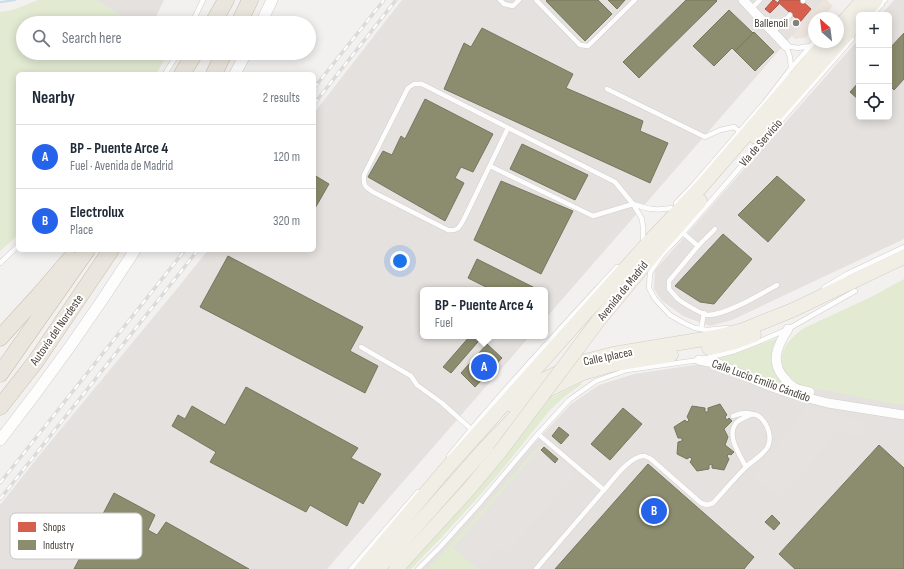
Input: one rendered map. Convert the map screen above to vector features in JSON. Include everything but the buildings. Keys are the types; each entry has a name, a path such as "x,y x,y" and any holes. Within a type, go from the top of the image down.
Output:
{"highway":[{"path":"218,16 227,0"},
{"path":"242,16 250,0"},
{"path":"183,72 191,60"},
{"path":"191,72 197,60"},
{"path":"215,72 221,60"},
{"path":"0,338 39,296 75,252"},
{"name":"Autovía del Nordeste","path":"0,374 86,252"},
{"name":"Autovía del Nordeste","path":"0,407 36,360 110,252"}],"main road":[{"path":"844,21 863,0"},
{"name":"Avenida de Madrid","path":"867,12 876,0"},
{"name":"Avenida de Madrid","path":"399,566 499,453 598,321 656,251 856,26"},
{"name":"Avenida de Madrid","path":"362,569 376,562 446,469 642,248 701,187 821,48"},
{"name":"Calle Iplacea","path":"376,562 508,408 543,380 578,363 613,354 696,341 743,330 793,310 904,257"},
{"name":"Calle Iplacea","path":"376,562 520,412 548,390 584,373 614,364 696,351 732,343 786,323 904,268"}],"street":[{"path":"264,16 272,0"},
{"path":"743,0 786,46"},
{"path":"237,72 243,60"},
{"path":"0,440 70,347 134,252"},
{"name":"Calle Lucio Emilio Cándido","path":"788,329 781,339 776,353 776,365 781,376 789,384 796,388 871,410"},
{"name":"Calle Lucio Emilio Cándido","path":"699,360 719,364 759,382 792,394 828,403 904,415"}],"lane":[{"path":"195,16 203,0"},
{"path":"500,0 504,4 513,6 519,0"},
{"path":"536,0 580,45 588,46 635,0"},
{"path":"752,9 760,0"},
{"path":"848,9 858,0"},
{"path":"875,12 885,0"},
{"name":"Vía de Servicio","path":"871,12 885,0"},
{"path":"773,32 790,14"},
{"name":"Vía de Servicio","path":"701,329 694,328 670,315 655,299 649,288 650,273 662,256 856,27"},
{"path":"790,68 790,57 786,46 798,48 808,45"},
{"path":"667,214 765,102 790,68 808,48"},
{"path":"166,72 174,60"},
{"path":"508,128 460,227 454,231 448,230 373,192 366,187 363,182 364,175 408,88 414,84 422,84 615,182 633,204 642,219 643,239"},
{"path":"607,89 705,137 720,130 734,127 739,131"},
{"path":"490,166 593,216 633,204 650,209 660,210 671,208"},
{"path":"715,228 669,281 669,289 679,300 707,315 723,312 777,285"},
{"path":"683,233 698,246"},
{"path":"638,245 648,234"},
{"path":"818,291 847,274 904,246"},
{"path":"0,263 16,248"},
{"path":"447,458 542,348 622,262"},
{"path":"418,569 478,505 569,400 596,381 627,370 699,360 735,351 788,329 855,291"},
{"path":"754,320 774,312"},
{"path":"704,313 701,329 728,328 734,326"},
{"path":"361,347 411,376 417,385 442,402 471,429"},
{"path":"536,569 622,469 638,457 646,456 651,459 701,503 707,505 713,503 746,467 765,451 768,446 768,428 760,417 756,414 747,413 733,416"},
{"path":"746,467 732,436 736,423 752,414"},
{"path":"538,434 604,490"},
{"path":"351,569 422,487"}],"shaded area":[{"path":"96,0 164,0 156,16 121,16"},
{"path":"402,0 823,0 813,12 808,12 808,17 548,316 548,287 420,287 420,339 527,339 327,569 0,569 0,505 206,252 316,252 316,110"},
{"name":"Ballenoil","path":"758,0 827,0 833,6 828,12 808,12 808,35 805,38 795,39 773,18"},
{"path":"894,0 904,0 904,239 732,320 710,326 683,316 661,300 654,289 655,270 856,42 856,120 892,120 892,12 884,12"},
{"path":"701,364 904,404 904,569 416,569 571,404 599,385 634,374"},
{"path":"808,405 866,423 862,437 837,432 796,481 779,497 753,476"},
{"path":"542,446 576,475 506,554 498,547 478,569 453,548"}],"green space":[{"path":"38,0 96,0 121,16 16,16 16,60 164,60 157,72 16,72 16,237 0,251 0,12 13,10"},
{"path":"904,279 904,405 808,387 796,382 788,375 782,364 782,358 786,346 794,336 804,328 871,297"},
{"path":"777,338 773,347 772,362 782,383 779,387 717,359 743,351"},
{"path":"580,383 582,384 565,396 550,410 501,471 440,539 411,569 405,569 470,499 549,399"},
{"path":"539,446 542,446 454,548 478,569 427,569 462,532"}],"waterway":[{"path":"1,2 15,0"}],"railway":[{"path":"316,85 384,0"},
{"path":"316,101 396,0"},
{"path":"0,483 183,252"},
{"path":"0,499 196,252"}],"place":[{"name":"Ballenoil","path":"796,23"},
{"name":"BP - Puente Arce 4","path":"484,367"},
{"name":"Electrolux","path":"654,511"}]}
